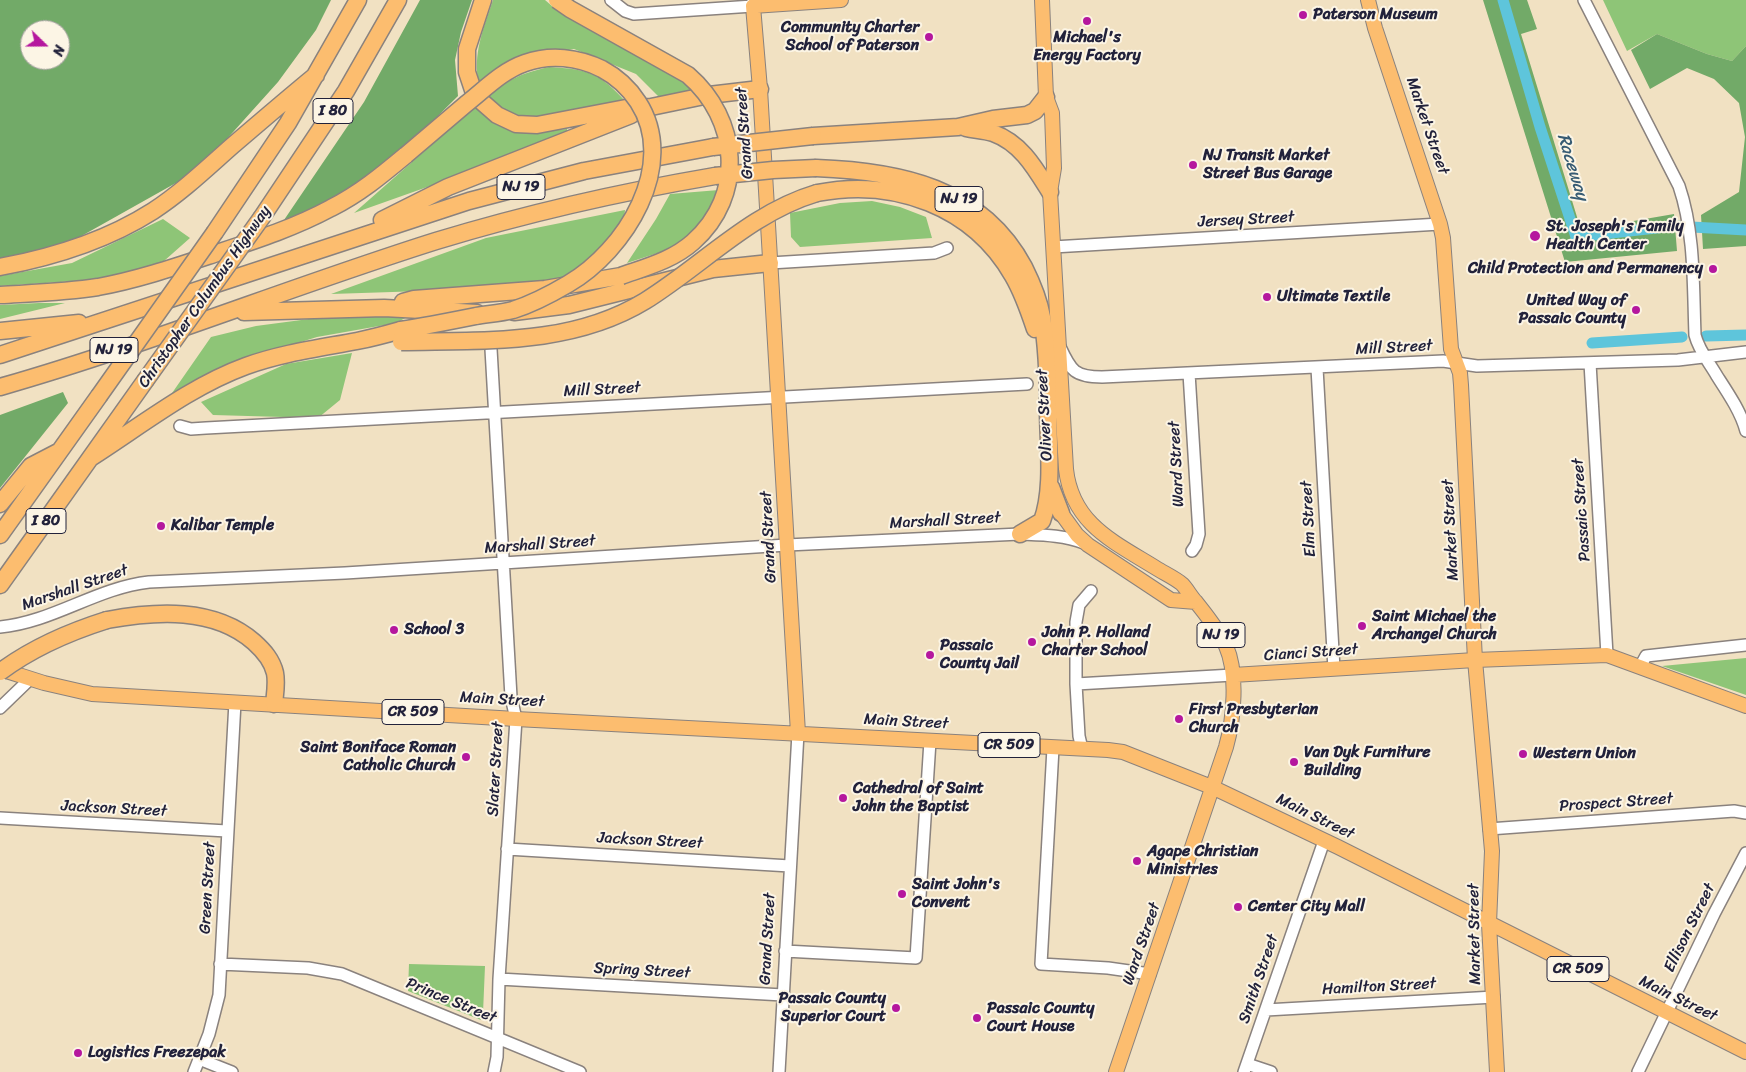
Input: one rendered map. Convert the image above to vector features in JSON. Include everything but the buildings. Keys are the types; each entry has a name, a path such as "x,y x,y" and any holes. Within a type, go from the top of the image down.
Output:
{"highway":[{"name":"Christopher Columbus Highway","path":"0,535 215,232 268,153 316,75 358,0"},
{"name":"Christopher Columbus Highway","path":"0,585 262,217 346,91 398,0"},
{"path":"483,0 467,49 467,72 474,93 489,109 516,124 548,123 626,108 651,107 709,95 760,89"},
{"path":"384,308 414,299 545,289 621,276 665,260 697,238 710,224 722,201 729,177 730,164 728,138 720,114 713,103 702,88 688,75 557,0"},
{"path":"0,295 75,290 120,283 251,242 294,226 332,208 372,183 504,73 520,65 537,60 561,58 596,66 626,87 641,107 651,136 653,153 648,184 635,214 612,247 583,275 545,296 514,309 401,336 293,352 248,365 190,392 92,457"},
{"path":"0,267 49,257 71,250 112,233 152,212 194,182 316,75"},
{"path":"958,127 993,119 1027,115 1036,111 1046,97"},
{"path":"333,244 448,187 651,107"},
{"name":"NJ 19","path":"0,355 333,244 507,190 627,162 713,147 813,136 958,127 991,132 1002,136 1015,145 1027,157 1050,192"},
{"name":"NJ 19","path":"0,388 418,247 515,218 607,196 715,176 763,170 816,168 866,171 914,181 948,193 964,202 986,219 1006,239 1018,256 1035,292 1042,316 1048,372 1049,472 1051,489 1061,513"},
{"path":"401,336 522,339 562,333 592,325 644,302 770,213 793,201 817,193 858,188 898,192 929,202 971,227 994,249 1017,282 1027,304 1048,372"},
{"path":"227,312 384,308 497,313 544,309 596,299 713,269 770,263"},
{"path":"0,331 109,320"},
{"path":"0,504 31,466 60,451"},
{"path":"1020,534 1042,521 1047,506 1049,472"},
{"path":"0,671 54,640 89,625 137,614 170,613 202,617 236,630 253,641 268,657 276,678 274,704"}],"main road":[{"path":"753,3 841,0"},
{"name":"Oliver Street","path":"1042,0 1046,97 1052,113 1054,168 1050,192 1066,469 1069,486 1075,503 1085,518 1099,531 1182,584 1196,602"},
{"name":"Market Street","path":"1368,0 1375,28 1444,238 1451,349 1461,385 1475,660 1488,828 1492,851 1489,924 1497,1072"},
{"name":"Grand Street","path":"753,3 760,89 798,733"},
{"name":"NJ 19","path":"1061,513 1077,535 1088,545 1171,600 1196,602"},
{"name":"Ward Street","path":"1116,1072 1214,788 1232,725 1233,675 1227,648 1206,613 1196,602"},
{"path":"1607,654 1746,706"},
{"name":"Cianci Street","path":"1233,675 1607,654"},
{"name":"Main Street","path":"0,671 92,694 1122,752 1214,788 1746,1052"}],"street":[{"path":"611,0 625,11 634,14 753,3"},
{"path":"1584,0 1682,194 1690,235 1696,335 1704,357 1718,376 1741,416 1746,431"},
{"name":"Jersey Street","path":"1054,248 1440,224"},
{"path":"770,263 934,253 947,248"},
{"name":"Mill Street","path":"1059,346 1072,370 1082,376 1102,378 1442,361 1477,366 1678,360 1746,352"},
{"name":"Slater Street","path":"491,349 511,698 516,719 499,979 497,1057 494,1072"},
{"name":"Passaic Street","path":"1590,363 1607,654"},
{"name":"Elm Street","path":"1317,368 1334,669"},
{"name":"Ward Street","path":"1190,373 1199,534 1192,551"},
{"name":"Mill Street","path":"180,426 191,429 1027,384"},
{"name":"Marshall Street","path":"0,627 37,620 106,592 134,583 503,564 787,545 1020,534 1066,537 1088,545"},
{"path":"1082,749 1076,684 1077,613 1079,605 1090,591"},
{"path":"1640,667 1646,656 1746,645"},
{"name":"Cianci Street","path":"1076,684 1233,675"},
{"path":"0,708 30,679"},
{"name":"Green Street","path":"194,1072 209,1034 219,996 235,702"},
{"name":"Grand Street","path":"779,1072 798,733"},
{"path":"785,951 916,958 930,741"},
{"path":"1053,748 1041,964 1108,968 1150,974"},
{"name":"Prospect Street","path":"1488,828 1734,811 1746,813"},
{"name":"Jackson Street","path":"0,818 227,831"},
{"name":"Smith Street","path":"1246,1068 1324,841"},
{"name":"Jackson Street","path":"508,849 790,866"},
{"name":"Ellison Street","path":"1638,1072 1746,853"},
{"name":"Prince Street","path":"220,964 308,968 342,974 580,1072"},
{"name":"Spring Street","path":"499,979 783,995"},
{"name":"Hamilton Street","path":"1266,1010 1494,997"},
{"path":"200,1059 232,1072"},
{"path":"1246,1068 1271,1072"}],"green space":[{"path":"0,0 331,0 316,30 278,82 199,170 53,252 0,261"},
{"path":"420,0 472,0 461,32 455,60 458,96 382,168 354,188 337,198 284,220 364,102"},
{"path":"493,0 545,0 552,6 700,88 659,97 636,74 574,49 516,60 479,84 477,73 478,52"},
{"path":"1483,0 1527,0 1537,29 1521,34 1581,230 1674,214 1677,251 1565,262"},
{"path":"1603,0 1746,0 1746,46 1732,61 1707,54 1657,34 1627,51"},
{"path":"1657,34 1707,54 1732,61 1746,46 1746,246 1703,249 1701,215 1739,192 1745,137 1739,103 1714,79 1687,68 1650,89 1631,50"},
{"path":"549,67 574,69 592,74 609,85 627,103 530,120 506,113 487,98 516,78"},
{"path":"477,105 530,132 567,129 567,131 492,164 354,213"},
{"path":"719,190 697,231 673,248 627,263 670,194"},
{"path":"872,201 900,207 926,217 932,238 800,247 791,237 790,213 840,203"},
{"path":"625,210 624,221 588,260 557,282 515,288 331,294 486,238"},
{"path":"163,219 190,238 164,261 106,279 0,286 0,276 72,263"},
{"path":"65,303 0,319 0,305"},
{"path":"409,316 396,323 317,337 220,367 170,396 211,337 256,326 324,317"},
{"path":"352,353 340,400 318,418 213,415 201,402 286,364"},
{"path":"63,392 68,403 0,488 0,415"},
{"path":"1746,658 1746,695 1662,666"},
{"path":"409,964 485,966 481,1020 408,991"}],"waterway":[{"name":"Raceway","path":"1503,0 1540,127 1576,237 1674,226 1746,230"},
{"path":"1706,336 1746,335"},
{"path":"1592,343 1682,337"}],"place":[{"name":"Paterson Museum","path":"1303,15"},
{"name":"Michael's Energy Factory","path":"1087,21"},
{"name":"Community Charter School of Paterson","path":"929,37"},
{"name":"NJ Transit Market Street Bus Garage","path":"1193,165"},
{"name":"St. Joseph's Family Health Center","path":"1535,236"},
{"name":"Child Protection and Permanency","path":"1713,269"},
{"name":"Ultimate Textile","path":"1267,297"},
{"name":"United Way of Passaic County","path":"1636,310"},
{"name":"Kalibar Temple","path":"161,526"},
{"name":"Saint Michael the Archangel Church","path":"1362,626"},
{"name":"School 3","path":"394,630"},
{"name":"John P. Holland Charter School","path":"1032,642"},
{"name":"Passaic County Jail","path":"930,655"},
{"name":"First Presbyterian Church","path":"1179,719"},
{"name":"Western Union","path":"1523,754"},
{"name":"Saint Boniface Roman Catholic Church","path":"466,757"},
{"name":"Van Dyk Furniture Building","path":"1294,762"},
{"name":"Cathedral of Saint John the Baptist","path":"843,798"},
{"name":"Agape Christian Ministries","path":"1137,861"},
{"name":"Saint John's Convent","path":"902,894"},
{"name":"Center City Mall","path":"1238,907"},
{"name":"Passaic County Superior Court","path":"896,1008"},
{"name":"Passaic County Court House","path":"977,1018"},
{"name":"Logistics Freezepak","path":"78,1053"}]}
